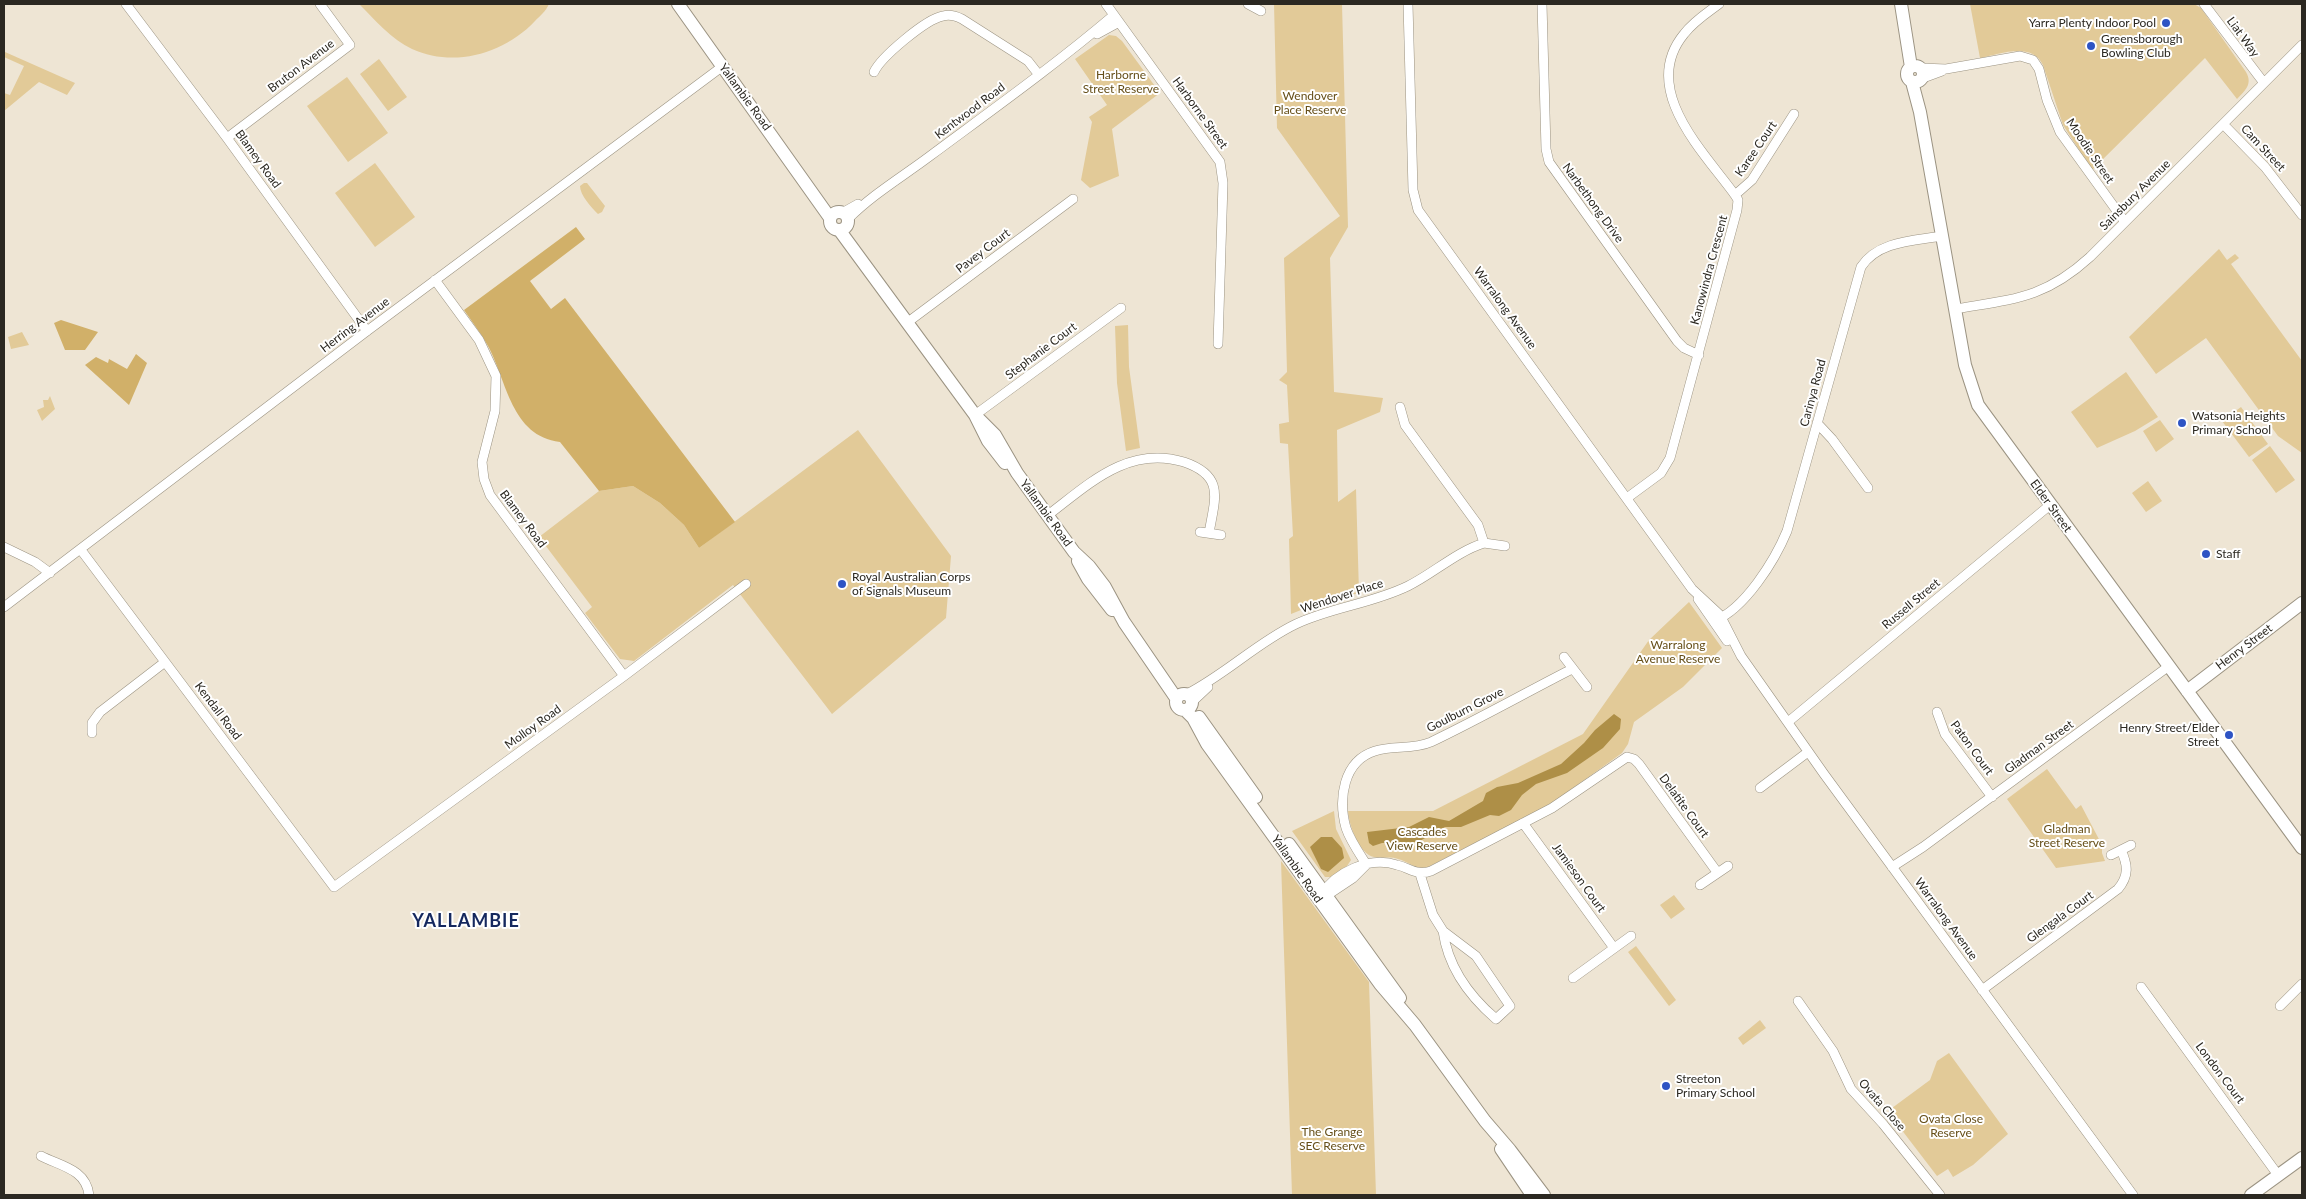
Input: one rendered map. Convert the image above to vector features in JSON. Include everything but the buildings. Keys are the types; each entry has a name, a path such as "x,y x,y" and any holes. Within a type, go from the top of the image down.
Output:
{"street":[{"name":"Blamey Road","path":"126,4 227,138 367,331"},
{"name":"Bruton Avenue","path":"227,138 350,45 320,4"},
{"name":"Yallambie Road","path":"678,4 812,190 841,220 863,260 975,415 999,456 1017,473 1048,515 1074,552 1080,566 1096,590 1186,700 1323,895 1387,978 1415,1025 1485,1121 1544,1195"},
{"name":"Harborne Street","path":"1106,4 1216,155 1222,169 1218,344"},
{"path":"1248,4 1261,11"},
{"name":"Warralong Avenue","path":"1408,4 1415,204 1692,589 1700,605 1718,618 1728,642 1741,656 1893,869 2133,1195"},
{"name":"Narbethong Drive","path":"1542,4 1546,150 1548,162 1677,341 1684,348 1699,355"},
{"path":"1719,4 1696,22 1678,42 1670,62 1668,84 1670,95 1680,118 1735,195"},
{"name":"Elder Street","path":"1900,4 1917,74 1920,112 1965,366 1974,397 1988,421 2302,848"},
{"name":"Liat Way","path":"2204,4 2264,83"},
{"path":"874,72 878,64 891,51 932,20 946,15 962,19 1028,61 1039,75"},
{"name":"Kentwood Road","path":"841,220 1116,18"},
{"name":"Sainsbury Avenue","path":"1955,309 2019,298 2047,289 2078,268 2302,45"},
{"name":"Moodie Street","path":"1917,74 2015,56 2027,57 2033,60 2039,69 2047,100 2060,132 2124,222"},
{"name":"Herring Avenue","path":"4,607 434,280 723,66"},
{"name":"Karee Court","path":"1735,195 1752,180 1794,114"},
{"name":"Cam Street","path":"2223,124 2265,166 2302,215"},
{"name":"Kanowindra Crescent","path":"1627,498 1656,477 1667,464 1736,218 1738,205 1735,195"},
{"name":"Pavey Court","path":"908,322 1073,199"},
{"name":"Carinya Road","path":"1718,618 1741,600 1767,569 1782,543 1792,516 1858,275 1865,261 1884,248 1942,236"},
{"name":"Blamey Road","path":"434,280 479,340 496,376 495,411 482,462 484,479 490,495 624,676"},
{"name":"Stephanie Court","path":"975,415 1120,308"},
{"path":"1400,407 1408,429 1478,525 1484,543 1505,546"},
{"path":"1817,423 1832,439 1868,488"},
{"path":"1048,515 1106,473 1124,463 1148,458 1169,459 1203,470 1211,478 1215,496 1204,532 1221,535"},
{"name":"Russell Street","path":"1788,722 2050,505"},
{"name":"Wendover Place","path":"1186,700 1295,625 1370,602 1397,591 1428,575 1462,552 1484,543"},
{"path":"4,547 35,562 50,573"},
{"name":"Kendall Road","path":"81,550 334,887"},
{"name":"Molloy Road","path":"334,887 624,676 746,584"},
{"name":"Henry Street","path":"2187,691 2302,604"},
{"path":"1564,657 1587,687"},
{"path":"92,733 92,723 100,712 165,662"},
{"name":"Gladman Street","path":"1893,869 2169,666"},
{"name":"Goulburn Grove","path":"1366,864 1350,836 1344,819 1346,779 1356,762 1367,754 1380,750 1425,744 1572,669"},
{"name":"Paton Court","path":"1937,712 1945,734 1992,797"},
{"path":"1760,788 1808,752"},
{"name":"Delatite Court","path":"1523,823 1560,804 1618,761 1629,757 1639,764 1717,872"},
{"path":"1323,895 1348,870 1366,864 1392,863 1420,874 1431,871 1523,823"},
{"name":"Jamieson Court","path":"1523,823 1614,948"},
{"path":"2111,856 2131,845"},
{"name":"Glengala Court","path":"1982,990 2118,889 2124,881 2127,868 2121,850"},
{"path":"1700,885 1728,866"},
{"path":"1420,874 1433,915 1443,931 1449,957 1459,978 1475,1000 1496,1019 1510,1006 1476,956 1443,931"},
{"path":"1573,978 1631,936"},
{"path":"2280,1006 2302,984"},
{"name":"London Court","path":"2141,987 2278,1175"},
{"name":"Ovata Close","path":"1798,1001 1833,1051 1851,1089 1884,1124 1940,1195"},
{"name":"Yallambie Road","path":"1485,1121 1499,1147 1532,1195"},
{"path":"41,1156 74,1170 84,1181 89,1195"},
{"path":"2251,1195 2302,1158"}],"green space":[{"path":"359,4 549,4 535,21 509,42 478,54 445,57 428,55 405,45 384,29"},
{"name":"Wendover Place Reserve","path":"1274,4 1342,4 1348,227 1330,258 1334,392 1383,398 1380,412 1337,430 1338,502 1356,489 1359,593 1316,604 1291,614 1289,539 1293,536 1288,444 1280,443 1279,424 1289,422 1287,385 1279,380 1287,372 1284,258 1340,216 1277,128"},
{"path":"1970,4 2194,4 2201,8 2246,72 2249,80 2248,84 2237,99 2205,58 2092,170 2063,125 2043,65 2038,58 2031,53 2014,51 1980,58"},
{"name":"Harborne Street Reserve","path":"1109,35 1116,36 1122,41 1160,93 1112,129 1119,176 1090,188 1081,180 1092,122 1089,117 1107,105 1075,59"},
{"path":"4,50 75,83 67,95 39,82 4,111 4,93 10,95 24,66 4,57"},
{"path":"379,59 407,97 388,111 360,74"},
{"path":"347,77 388,133 348,162 307,106"},
{"path":"375,163 415,217 375,247 335,193"},
{"path":"587,183 605,206 602,212 598,214 584,197 580,186"},
{"path":"2219,249 2227,260 2235,254 2239,258 2231,264 2302,361 2302,453 2278,436 2206,338 2156,374 2129,337"},
{"path":"1128,325 1129,367 1140,448 1126,451 1117,383 1115,326"},
{"path":"22,332 29,345 11,349 8,337"},
{"path":"2126,372 2158,417 2135,431 2097,448 2071,412"},
{"path":"50,396 55,409 42,421 37,410 44,407 43,400 48,400"},
{"path":"2241,407 2268,444 2249,457 2222,421"},
{"path":"2160,420 2174,439 2156,452 2143,431"},
{"path":"858,430 951,556 946,618 832,714 733,585 634,661 620,659 585,613 592,607 539,537 599,491 633,486 660,503 684,525 699,548"},
{"path":"2270,446 2295,480 2276,493 2252,460"},
{"path":"2148,481 2162,501 2146,512 2132,493"},
{"name":"Cascades View Reserve","path":"1689,602 1722,648 1683,687 1634,722 1628,744 1622,753 1551,804 1428,867 1416,867 1395,858 1374,857 1364,851 1359,845 1350,824 1348,811 1433,811 1583,734 1649,640"},
{"name":"Gladman Street Reserve","path":"2047,769 2076,809 2081,805 2102,845 2105,861 2056,868 2007,799"},
{"path":"1334,811 1336,829 1351,860 1347,866 1331,877 1325,877 1292,831"},
{"name":"The Grange SEC Reserve","path":"1281,861 1369,982 1376,1195 1292,1195"},
{"path":"1674,895 1685,909 1671,919 1660,905"},
{"path":"1636,946 1676,1000 1669,1006 1628,952"},
{"path":"1760,1020 1766,1028 1743,1045 1738,1038"},
{"name":"Ovata Close Reserve","path":"1949,1053 2008,1134 1973,1165 1953,1177 1948,1169 1937,1176 1891,1116 1892,1108 1930,1080 1937,1061"}],"shaded area":[{"path":"576,227 585,239 530,281 551,309 565,298 735,522 699,548 684,525 660,503 633,486 599,491 560,442 544,438 531,429 513,405 488,346 464,310"},
{"path":"61,320 98,332 85,350 65,350 54,323"},
{"path":"136,354 147,363 129,405 85,365 96,357 108,363 109,359 127,369"},
{"path":"1614,714 1621,719 1620,729 1603,748 1567,773 1536,784 1522,795 1511,810 1499,816 1490,815 1461,827 1445,827 1418,842 1382,843 1373,846 1369,843 1367,832 1409,827 1429,817 1449,821 1483,801 1486,793 1497,787 1518,783 1561,764"},
{"path":"1321,837 1332,837 1342,848 1344,858 1328,872 1321,869 1310,847"}],"place":[{"name":"Yarra Plenty Indoor Pool","path":"2166,23"},
{"name":"Greensborough Bowling Club","path":"2091,46"},
{"name":"Watsonia Heights Primary School","path":"2182,423"},
{"name":"Staff","path":"2206,554"},
{"name":"Royal Australian Corps of Signals Museum","path":"842,584"},
{"name":"Henry Street/Elder Street","path":"2229,735"},
{"name":"Streeton Primary School","path":"1666,1086"}],"district":[{"name":"YALLAMBIE","path":"466,921"}],"park label":[{"name":"Warralong Avenue Reserve","path":"1678,652"}]}
